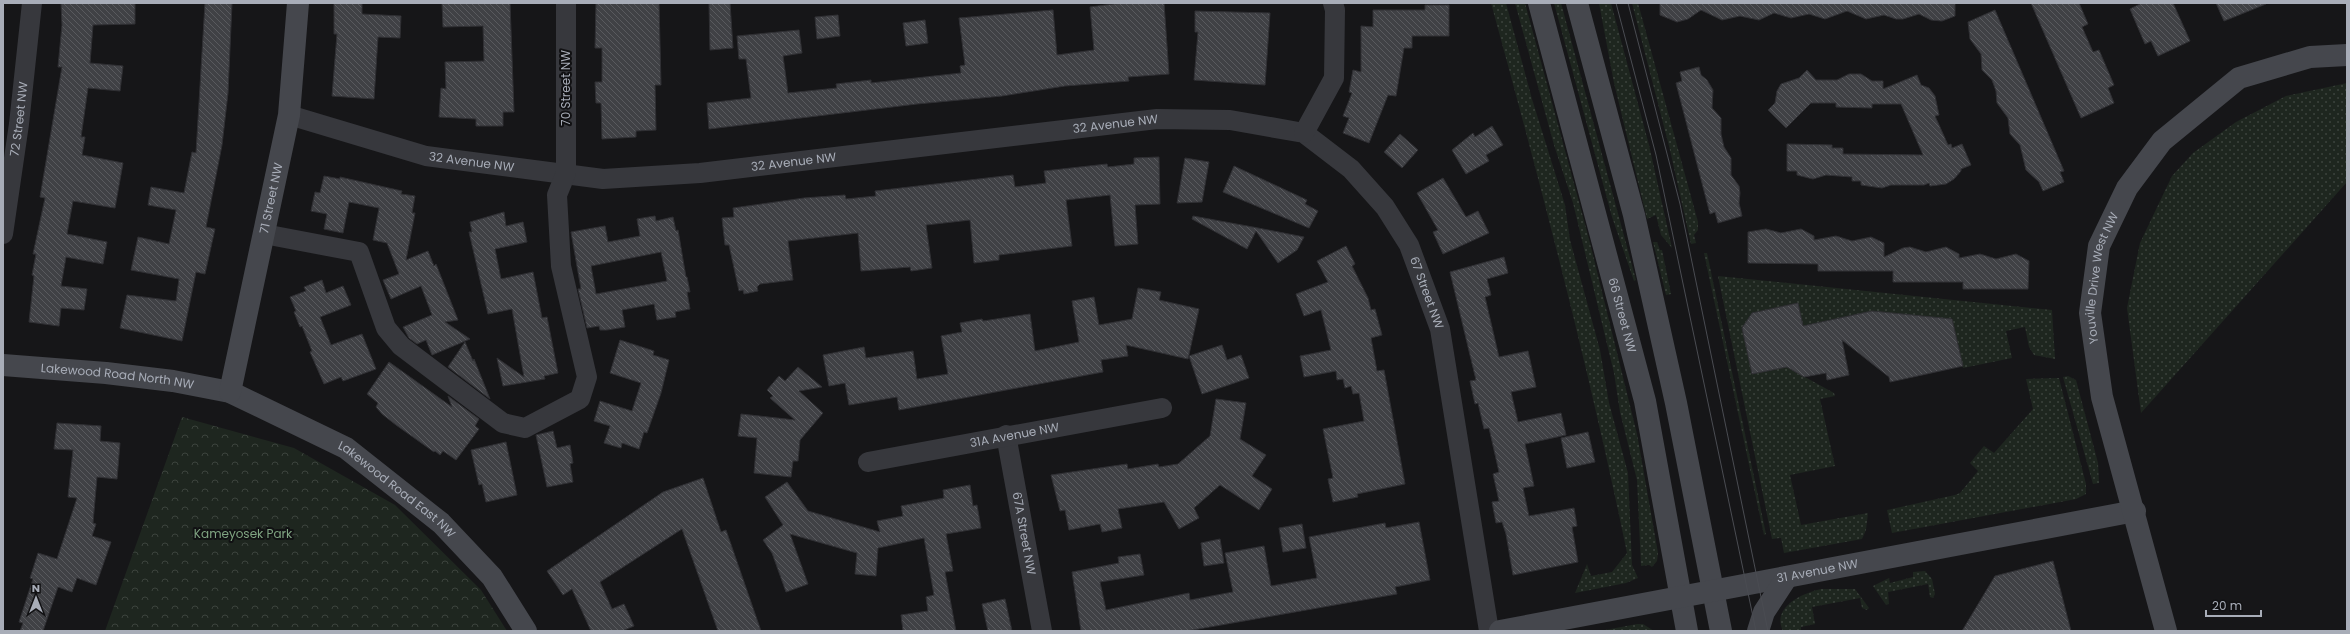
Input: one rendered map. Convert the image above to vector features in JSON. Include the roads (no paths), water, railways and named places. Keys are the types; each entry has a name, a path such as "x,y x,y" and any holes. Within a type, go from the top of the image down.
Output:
{"street":[{"name":"72 Street NW","path":"3,234 16,147 32,3"},
{"name":"71 Street NW","path":"230,392 289,115 298,3"},
{"name":"70 Street NW","path":"566,3 566,173"},
{"path":"1304,132 1334,78 1335,10 1333,3"},
{"name":"66 Street NW","path":"1539,3 1645,401 1682,596 1687,631"},
{"path":"1577,3 1634,215 1714,590 1721,631"},
{"name":"Youville Drive West NW","path":"2166,631 2135,511 2102,397 2090,314 2099,246 2127,188 2162,140 2239,78 2310,57 2347,55"},
{"name":"32 Avenue NW","path":"289,115 426,156 603,179 700,173 1157,119 1230,120 1304,132"},
{"name":"67 Street NW","path":"1304,132 1351,169 1385,207 1409,245 1440,329 1489,631"},
{"path":"264,234 359,252 386,328 401,346 503,423 525,428 580,399 587,379 561,266 557,195 566,173"},
{"name":"Lakewood Road North NW","path":"3,365 106,373 173,381 230,392"},
{"name":"Lakewood Road East NW","path":"230,392 346,448 441,522 492,577 526,631"},
{"name":"31A Avenue NW","path":"868,462 1006,435 1162,408"},
{"name":"67A Street NW","path":"1006,435 1042,631"},
{"name":"31 Avenue NW","path":"1500,631 2135,511"},
{"path":"1758,631 1764,612 1787,577"}],"tram line":[{"path":"1616,3 1656,155 1756,631"},
{"path":"1628,3 1680,204 1768,631"}],"park label":[{"name":"Kameyosek Park","path":"243,534"}]}
